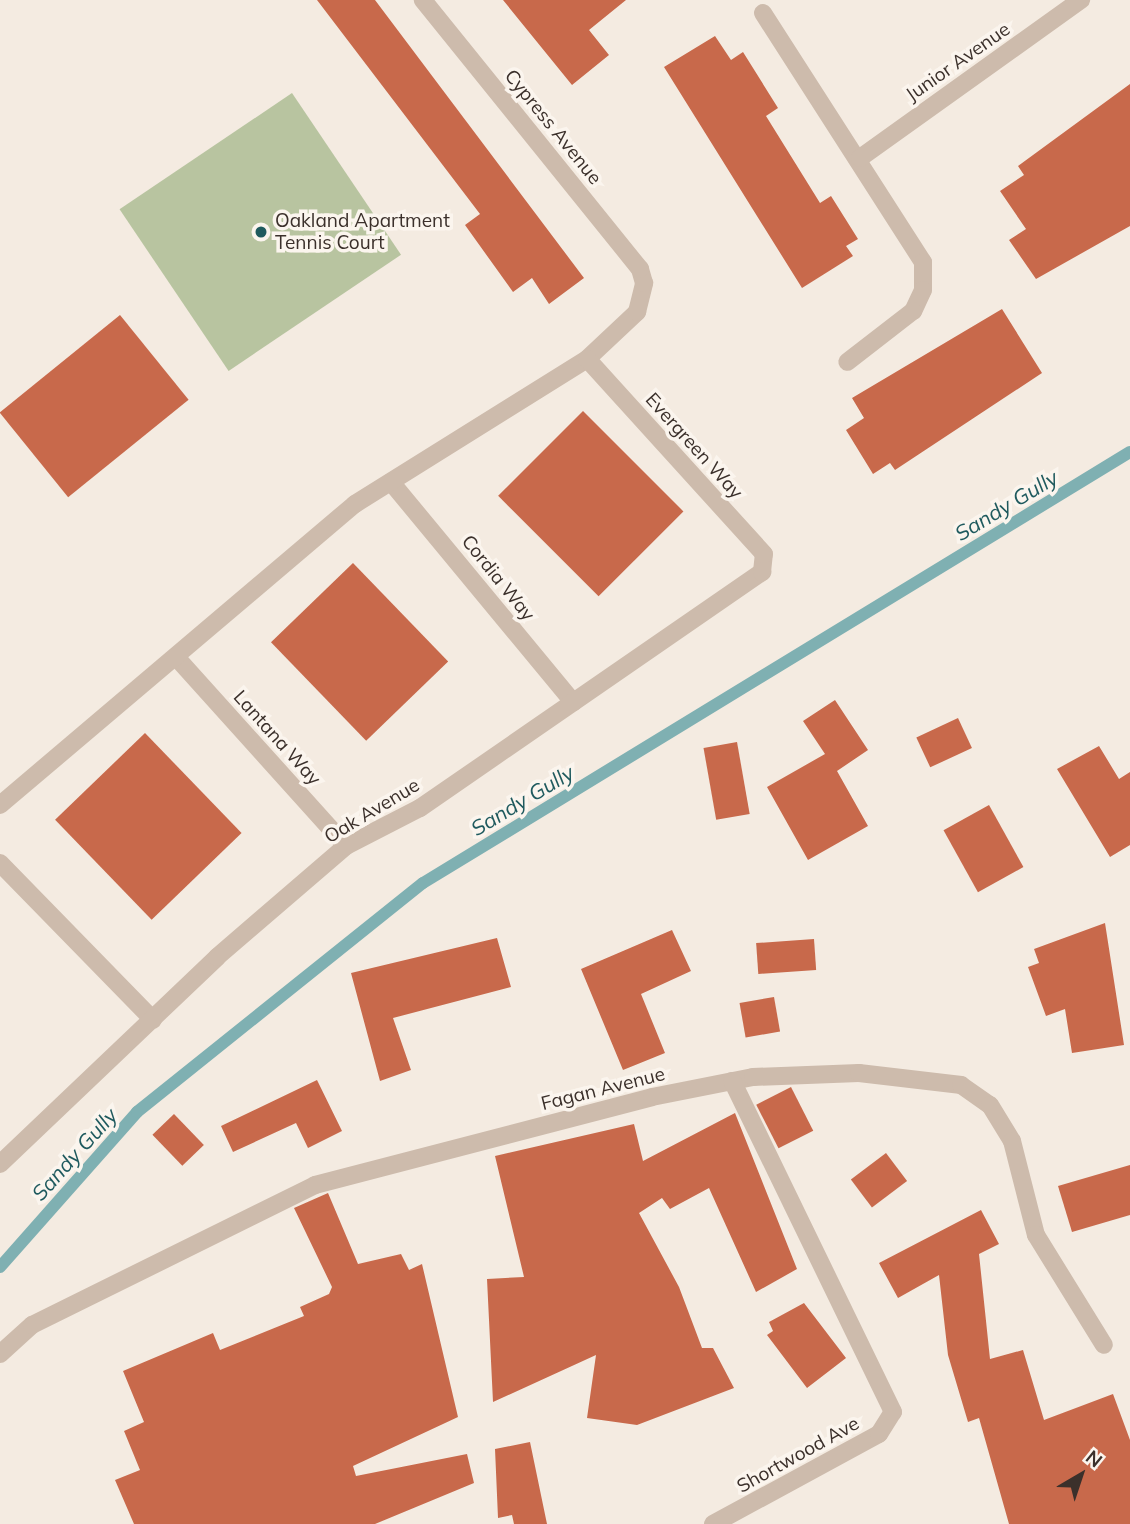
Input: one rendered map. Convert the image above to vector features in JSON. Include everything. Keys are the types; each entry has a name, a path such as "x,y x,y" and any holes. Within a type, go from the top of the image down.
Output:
{"street":[{"name":"Cypress Avenue","path":"423,0 632,257 644,283 637,312 587,359"},
{"name":"Junior Avenue","path":"860,158 1081,0"},
{"path":"763,13 860,158 923,262 923,290 895,331 847,362"},
{"path":"0,805 355,505 587,359"},
{"name":"Evergreen Way","path":"587,359 767,564"},
{"name":"Cordia Way","path":"391,482 573,702"},
{"name":"Oak Avenue","path":"0,1164 153,1020 346,846 420,808 767,564"},
{"name":"Lantana Way","path":"176,657 346,846"},
{"path":"0,863 153,1020"},
{"name":"Fagan Avenue","path":"0,1354 32,1325 315,1185 732,1082 859,1073 961,1085 990,1105 1012,1141 1036,1235 1104,1345"},
{"name":"Shortwood Ave","path":"713,1524 879,1434 893,1412 732,1082"}],"green space":[{"name":"Oakland Apartment Tennis Court","path":"292,93 401,255 229,371 120,209"}],"building":[{"path":"317,0 375,0 584,278 549,304 532,278 513,292 465,225 480,214"},
{"path":"503,0 626,0 589,30 609,55 572,85"},
{"path":"715,36 731,60 743,52 778,108 766,116 820,203 831,196 858,239 846,246 853,256 802,288 664,67"},
{"path":"1130,84 1130,226 1036,279 1009,240 1026,229 1000,191 1024,175 1018,166"},
{"path":"1002,309 1042,373 895,470 890,463 873,474 846,430 864,418 852,398"},
{"path":"120,315 189,400 68,497 0,412"},
{"path":"583,411 683,511 599,596 498,496"},
{"path":"353,563 448,662 366,741 271,642"},
{"path":"835,700 868,750 837,771 868,826 808,860 767,787 825,754 803,721"},
{"path":"958,718 972,748 930,767 916,737"},
{"path":"145,733 242,833 152,920 55,820"},
{"path":"737,742 750,814 716,820 704,748"},
{"path":"1099,746 1119,779 1130,772 1130,845 1110,857 1057,769"},
{"path":"989,805 1023,867 978,892 944,830"},
{"path":"1105,923 1124,1045 1072,1053 1065,1009 1046,1016 1028,967 1039,963 1034,949"},
{"path":"672,930 691,971 641,994 665,1053 623,1070 581,969"},
{"path":"497,938 511,987 393,1018 411,1070 380,1081 351,973"},
{"path":"814,939 816,970 758,974 756,943"},
{"path":"774,997 780,1031 746,1038 740,1003"},
{"path":"317,1080 342,1131 308,1148 296,1123 233,1152 221,1126"},
{"path":"791,1087 813,1131 778,1148 756,1105"},
{"path":"735,1113 797,1269 756,1292 709,1188 670,1209 662,1198 639,1213 679,1287 702,1348 713,1348 734,1388 637,1425 587,1418 596,1355 493,1402 487,1279 524,1277 495,1156 634,1124 643,1161"},
{"path":"174,1114 204,1145 182,1166 152,1135"},
{"path":"886,1153 907,1181 872,1207 851,1179"},
{"path":"1130,1165 1130,1215 1072,1232 1058,1186"},
{"path":"328,1193 358,1264 401,1254 409,1270 422,1264 458,1417 353,1466 356,1476 467,1454 474,1483 375,1524 134,1524 115,1480 140,1470 124,1431 144,1422 123,1371 213,1333 220,1350 304,1316 300,1307 329,1294 332,1287 294,1208"},
{"path":"981,1210 999,1244 979,1254 990,1359 1023,1350 1044,1420 1113,1394 1130,1440 1130,1524 1009,1524 979,1418 968,1422 948,1355 939,1275 898,1298 879,1263"},
{"path":"804,1303 846,1358 807,1388 767,1335 773,1331 769,1322"},
{"path":"530,1442 547,1524 514,1524 512,1515 498,1518 495,1449"}],"waterway":[{"name":"Sandy Gully","path":"0,1267 137,1112 423,883 1130,452"}],"place":[{"name":"Oakland Apartment Tennis Court","path":"261,232"}]}
